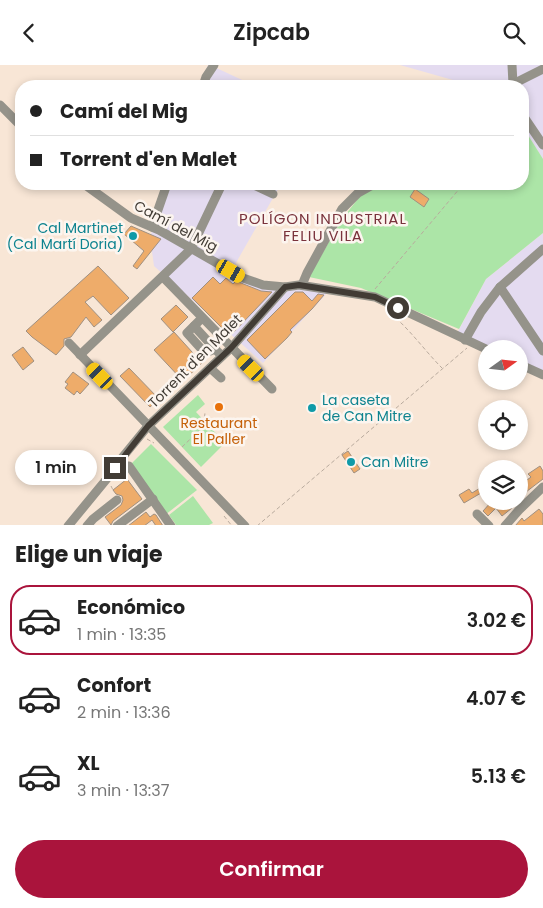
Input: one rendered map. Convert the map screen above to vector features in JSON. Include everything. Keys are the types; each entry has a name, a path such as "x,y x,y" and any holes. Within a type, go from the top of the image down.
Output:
{"street":[{"path":"206,80 214,65"},
{"path":"512,65 514,80"},
{"path":"523,80 543,69"},
{"path":"0,105 15,120"},
{"path":"529,124 543,145"},
{"name":"Camí del Mig","path":"92,190 131,218 152,227 243,278 263,285 285,287 302,285 375,297 478,345"},
{"path":"152,227 165,190"},
{"path":"80,355 192,249 219,190"},
{"path":"265,190 273,194"},
{"path":"302,285 342,209 363,190"},
{"path":"469,341 481,312 500,287 543,249"},
{"path":"163,277 272,389"},
{"name":"Torrent d'en Malet","path":"68,525 148,426 231,348 285,287"},
{"path":"500,287 543,351"},
{"path":"202,318 204,336 205,353 187,333 204,336 222,356"},
{"path":"196,343 204,336"},
{"path":"69,343 244,525"},
{"path":"210,368 221,378"},
{"path":"528,368 543,375"},
{"path":"115,468 129,466 171,525"},
{"path":"505,525 543,487"},
{"path":"117,525 153,499"},
{"path":"87,525 117,500"},
{"path":"477,514 489,525"}],"path":[{"path":"369,296 458,190"},
{"path":"398,308 398,320 410,331 423,349 442,369"},
{"path":"257,525 442,369 469,341"},
{"path":"182,447 204,426 205,412"},
{"path":"144,437 155,443"},
{"path":"110,484 113,490"}],"shaded area":[{"path":"208,65 210,65 242,80 202,80"},
{"path":"400,65 543,65 543,159 529,137 529,80 453,80"},
{"path":"166,190 278,190 229,275 327,293 263,363 154,266 150,237"},
{"path":"543,233 543,378 528,371 528,340 478,340 478,346 455,337 486,279"}],"green space":[{"path":"529,137 543,159 543,233 486,279 459,329 361,288 309,277 342,219 361,195 370,190 529,190"},
{"path":"198,395 205,404 196,412 225,443 201,467 163,427"},
{"path":"151,444 197,490 165,515 130,465"},
{"path":"193,496 213,523 209,525 176,525 169,515"}],"building":[{"path":"416,190 429,199 424,207 410,197"},
{"path":"131,226 161,239 137,269 133,266 144,251 124,234"},
{"path":"98,266 129,298 111,315 93,296 85,302 102,320 94,327 86,317 71,337 64,339 64,346 56,355 26,331"},
{"path":"213,277 220,284 226,278 233,284 236,281 261,291 272,292 232,334 228,334 192,298"},
{"path":"295,292 303,292 312,301 318,294 324,295 290,330 292,332 287,338 265,359 247,340"},
{"path":"176,305 188,317 173,332 161,319"},
{"path":"174,332 202,363 183,381 154,350"},
{"path":"23,347 34,361 23,370 12,355"},
{"path":"129,368 159,399 150,407 120,376"},
{"path":"73,372 89,384 80,394 77,391 74,395 65,388 68,384 65,382"},
{"name":"Can Mitre","path":"348,451 360,469 354,473 342,455"},
{"path":"540,466 543,471 543,479 528,490 528,479 531,477 528,474"},
{"path":"127,479 142,499 113,521 111,525 105,517 121,505 123,500 122,496 116,494 113,490"},
{"path":"469,489 472,493 478,489 478,495 464,503 459,495"},
{"path":"539,509 543,514 543,525 516,525 522,518 524,521"},
{"path":"484,510 494,510 488,516"},
{"path":"498,510 510,510 502,516"},
{"path":"146,512 150,517 154,514 156,515 162,525 155,525 152,520 145,525 129,525"}],"place":[{"name":"Cal Martinet (Cal Martí Doria)","path":"133,236"},
{"name":"Restaurant El Paller","path":"219,407"},
{"name":"La caseta de Can Mitre","path":"312,408"},
{"name":"Can Mitre","path":"351,462"}],"district":[{"name":"POLÍGON INDUSTRIAL FELIU VILA","path":"323,228"}],"route":[{"path":"115,468 148,426 231,348 285,287 299,285 375,297 398,308"}]}
